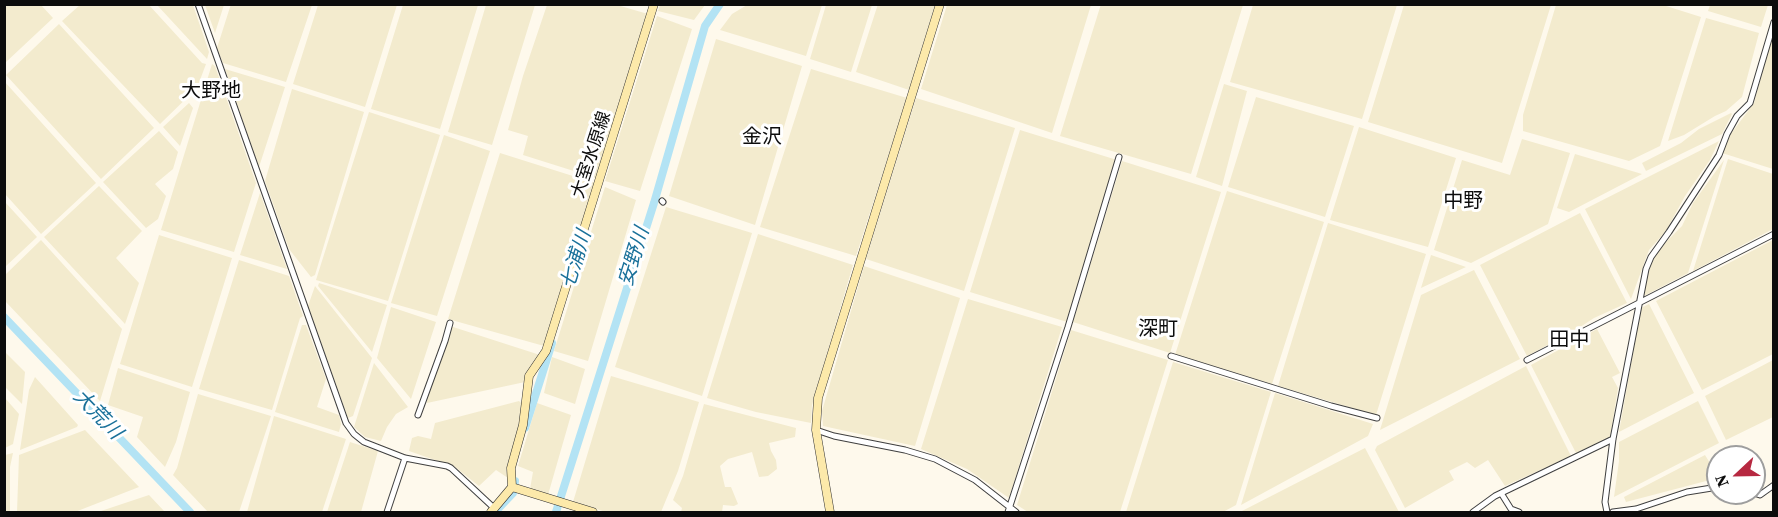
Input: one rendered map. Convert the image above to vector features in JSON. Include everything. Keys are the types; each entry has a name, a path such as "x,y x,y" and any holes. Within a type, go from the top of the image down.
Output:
{"street":[{"path":"198,4 346,423 359,439 405,458 452,468 492,510 513,487 593,513"},
{"name":"大室水原線","path":"513,487 511,468 523,425 530,376 546,351 654,4"},
{"path":"830,513 816,430 816,411 940,4"},
{"path":"1607,513 1605,502 1613,439 1646,269 1651,257 1670,232 1716,160 1737,116 1750,103 1773,22"},
{"path":"1009,510 1068,327 1119,157"},
{"path":"1527,360 1773,234"},
{"path":"418,415 450,323"},
{"path":"1171,356 1377,418"},
{"path":"816,430 935,459 975,480 1009,510 1016,513"},
{"path":"1473,513 1501,493 1613,439"},
{"path":"387,513 405,458"},
{"path":"1613,513 1706,489"},
{"path":"1501,493 1510,509 1519,513"}],"shaded area":[{"path":"5,4 41,5 53,18 5,63"},
{"path":"81,4 149,5 202,63 206,64 197,88 160,124 62,21"},
{"path":"231,4 312,5 286,82 223,63 217,48"},
{"path":"660,4 705,5 694,20 658,11"},
{"path":"878,4 935,5 909,90 856,72"},
{"path":"1101,4 1243,5 1191,174 1060,136"},
{"path":"1710,4 1768,5 1761,27 1708,11"},
{"path":"157,5 193,5 209,52 207,59"},
{"path":"205,5 224,5 215,33"},
{"path":"318,5 397,5 365,107 293,84"},
{"path":"403,5 478,5 440,129 371,109"},
{"path":"486,5 535,5 492,145 448,132"},
{"path":"547,5 617,5 648,14 596,178 523,155 528,136 508,130"},
{"path":"747,5 822,5 806,56 720,30 732,14"},
{"path":"826,5 872,5 851,72 810,59"},
{"path":"947,5 1091,5 1052,133 921,89"},
{"path":"1253,5 1397,5 1362,119 1230,82"},
{"path":"1404,5 1551,5 1502,163 1368,122"},
{"path":"1556,5 1663,5 1701,17 1660,146 1629,161 1523,131 1523,115"},
{"path":"657,16 692,29 640,191 605,181"},
{"path":"1706,18 1759,33 1742,97 1726,111 1684,135 1668,141"},
{"path":"59,24 154,128 101,179 6,75"},
{"path":"1773,31 1773,169 1722,153 1730,135 1754,103"},
{"path":"716,39 802,66 755,225 669,196"},
{"path":"212,64 215,66 256,183 234,252 161,230"},
{"path":"225,69 285,87 259,167"},
{"path":"811,69 907,98 856,256 760,227"},
{"path":"4,81 96,183 41,234 5,194"},
{"path":"1224,84 1247,91 1222,186 1196,177"},
{"path":"292,89 364,112 315,275 311,277 289,249 265,181"},
{"path":"1256,97 1354,126 1325,217 1228,187"},
{"path":"916,98 1015,128 964,291 866,259"},
{"path":"189,103 193,108 180,146 163,127"},
{"path":"369,112 440,135 388,301 316,280"},
{"path":"1731,113 1722,134 1646,171 1642,163"},
{"path":"1359,127 1456,158 1428,247 1330,220"},
{"path":"1020,130 1117,160 1067,322 970,292"},
{"path":"159,131 178,152 173,169 155,184 166,196 158,219 146,228 103,182"},
{"path":"444,135 490,151 437,316 391,303"},
{"path":"1522,139 1570,153 1548,224 1471,263 1434,250 1462,160 1510,175"},
{"path":"1719,141 1710,160 1685,196 1666,231 1649,250 1631,299 1585,209"},
{"path":"500,153 595,183 544,346 448,319"},
{"path":"1575,154 1642,174 1569,212 1557,208"},
{"path":"1728,159 1773,174 1773,229 1693,271"},
{"path":"1724,160 1688,273 1642,297 1647,273 1657,251 1682,226 1693,203"},
{"path":"1122,161 1221,192 1170,353 1073,322"},
{"path":"99,186 142,231 116,258 139,283 125,324 44,237"},
{"path":"605,187 636,200 588,361 554,351"},
{"path":"1227,191 1324,222 1272,384 1175,355"},
{"path":"260,193 287,269 240,255"},
{"path":"5,202 37,237 5,267"},
{"path":"666,207 752,233 702,396 615,367"},
{"path":"1580,213 1627,303 1594,318 1527,356 1480,265"},
{"path":"1328,223 1426,254 1376,415 1278,386"},
{"path":"758,234 853,265 812,405 811,423 756,412 707,398"},
{"path":"159,235 232,258 192,387 120,364"},
{"path":"41,240 122,329 100,401 5,301 5,275"},
{"path":"1773,240 1773,354 1702,390 1656,301"},
{"path":"1431,255 1466,267 1421,288"},
{"path":"239,260 289,276 303,316 300,318 272,410 199,389"},
{"path":"864,266 960,298 915,446 823,426 822,411"},
{"path":"1474,270 1520,359 1380,430 1421,295"},
{"path":"319,283 387,305 372,352 318,286"},
{"path":"315,286 372,358 353,416 348,418 308,306"},
{"path":"968,299 1062,327 1009,498 967,469 921,449"},
{"path":"1649,304 1694,393 1619,432 1641,308"},
{"path":"391,307 436,322 411,399 377,358"},
{"path":"302,325 306,325 326,379 317,407 339,415 341,424 339,432 275,412"},
{"path":"450,326 540,355 525,382 427,403 426,394"},
{"path":"1597,329 1620,373 1612,377 1618,388 1610,438 1576,453 1531,365"},
{"path":"1071,330 1168,360 1120,512 1028,512 1017,505"},
{"path":"4,351 25,372 22,404 5,387"},
{"path":"552,357 585,369 575,404 544,393"},
{"path":"1773,360 1773,417 1726,440 1705,396"},
{"path":"1173,362 1271,392 1236,505 1223,512 1126,512"},
{"path":"374,363 408,407 396,414 381,441 365,437 354,427"},
{"path":"1526,366 1571,456 1505,486 1488,460 1475,468 1467,462 1449,471 1454,480 1405,508 1375,450 1377,446"},
{"path":"118,368 190,392 176,442 165,467 137,437 143,417 108,405"},
{"path":"611,376 699,402 678,471 661,512 606,512 573,502"},
{"path":"35,377 78,425 20,450 29,390"},
{"path":"1275,393 1373,424 1368,436 1241,505"},
{"path":"198,394 271,416 239,512 208,512 173,475"},
{"path":"5,398 19,414 13,444 5,448"},
{"path":"519,401 522,404 520,425 507,466 508,478 496,470 479,486 455,467 409,451 412,438 418,436 431,439 435,423"},
{"path":"1698,401 1719,443 1706,445 1706,450 1614,497 1619,442"},
{"path":"537,403 571,415 548,495 530,489 533,472 518,466"},
{"path":"704,404 796,428 795,437 769,443 777,469 768,476 759,477 752,452 728,459 720,466 725,487 731,487 738,504 723,505 722,512 681,512 682,508 673,500 683,476"},
{"path":"274,416 346,439 322,512 247,512"},
{"path":"85,430 139,487 75,512 17,512 19,455"},
{"path":"350,442 378,451 361,512 327,512"},
{"path":"1365,448 1399,512 1240,512"},
{"path":"13,453 10,467 10,512 5,512 5,455"},
{"path":"1705,455 1706,457 1706,481 1626,502 1624,497"},
{"path":"149,495 165,512 98,512"}],"waterway":[{"name":"安野川","path":"556,512 654,203 705,26 720,4"},
{"name":"大荒川","path":"4,317 190,512"},
{"name":"七浦川","path":"525,428 552,343"},
{"name":"七浦川","path":"495,512 513,493 515,481"}],"district":[{"name":"大野地","path":"211,92"},
{"name":"金沢","path":"762,138"},
{"name":"中野","path":"1463,202"},
{"name":"深町","path":"1158,330"},
{"name":"田中","path":"1569,341"}]}
